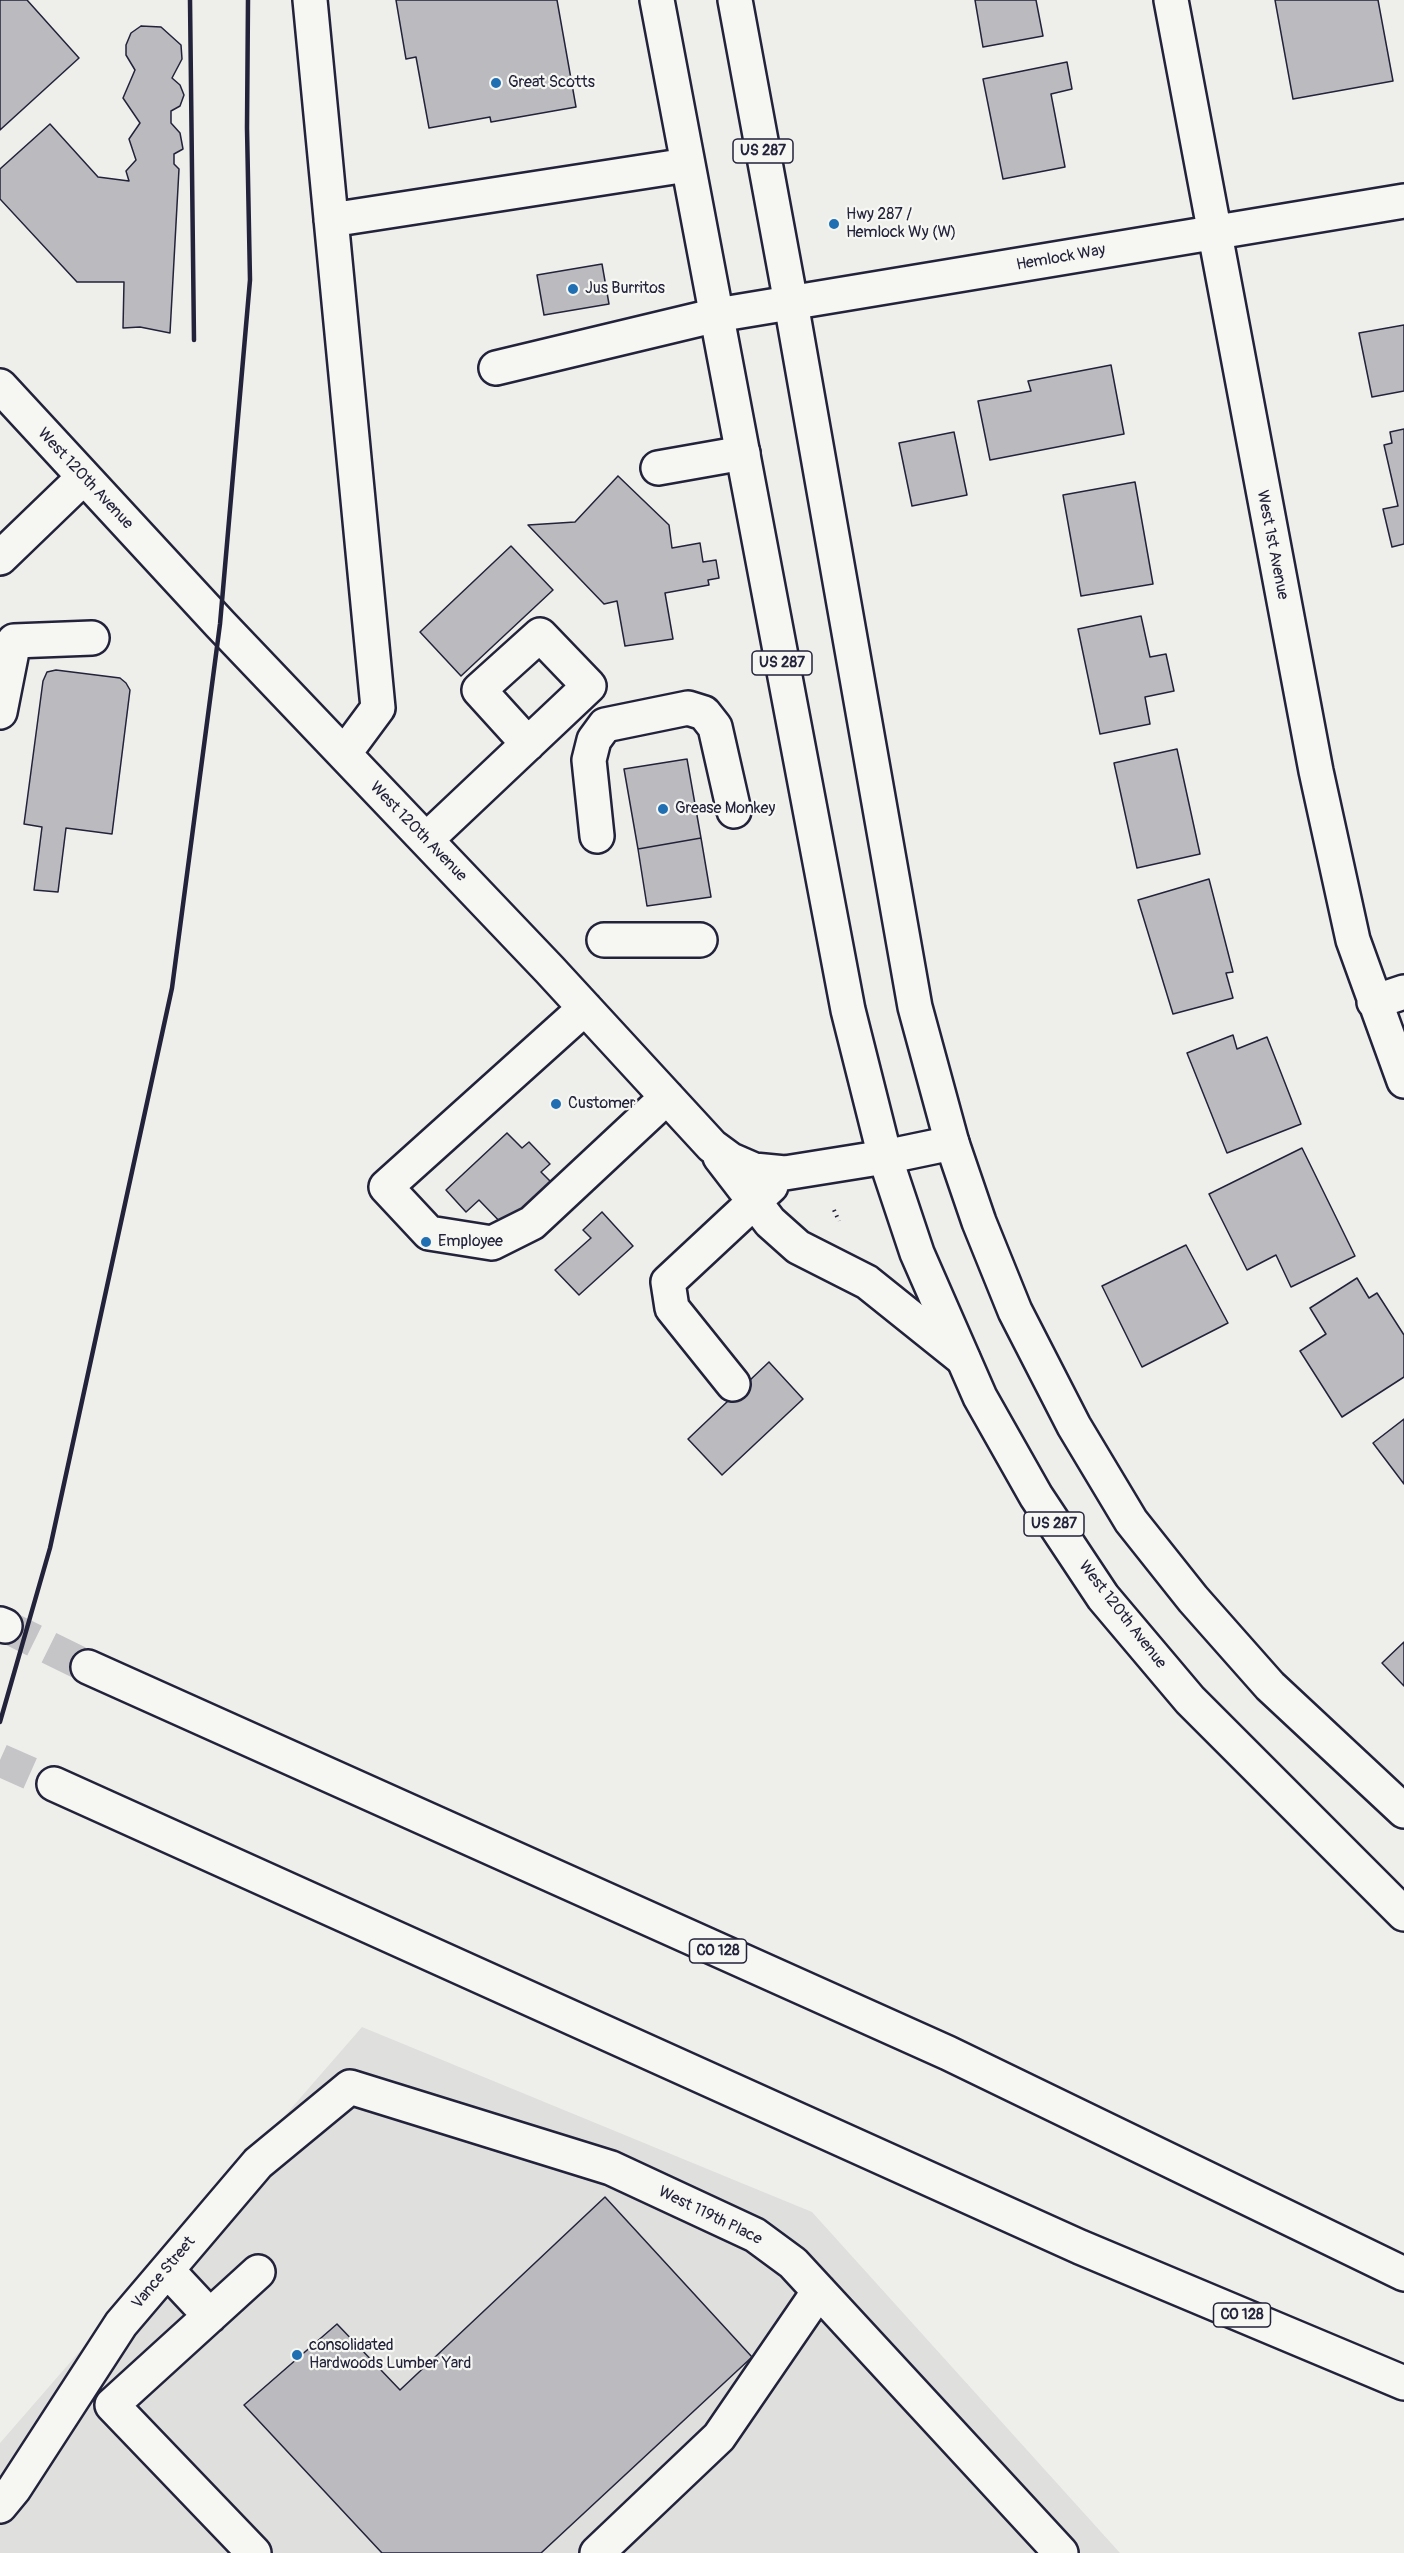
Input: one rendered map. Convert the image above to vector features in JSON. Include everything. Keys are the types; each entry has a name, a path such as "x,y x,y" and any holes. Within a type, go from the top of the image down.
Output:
{"main road":[{"path":"310,0 378,708 344,754"},
{"name":"US 287","path":"657,0 848,1010 885,1157"},
{"name":"US 287","path":"735,0 791,303 915,1007 952,1143 979,1222 1015,1311 1074,1426 1131,1521 1193,1599 1270,1686 1404,1810"},
{"name":"West 1st Avenue","path":"1171,0 1316,771 1353,940 1404,1082"},
{"path":"332,220 687,165"},
{"name":"Hemlock Way","path":"496,368 717,315 1404,201"},
{"name":"West 120th Avenue","path":"0,386 83,478 585,1008 712,1146 731,1160 754,1170 785,1173 885,1157 952,1143"},
{"path":"658,468 743,453"},
{"path":"0,558 83,478"},
{"path":"0,712 14,641 92,638"},
{"path":"597,836 589,760 594,740 605,725 688,708 704,713 715,727 734,811"},
{"path":"426,840 528,744"},
{"path":"604,940 700,940"},
{"path":"1374,1002 1404,992"},
{"path":"585,1008 386,1187 429,1233 492,1243 532,1223 667,1097"},
{"path":"712,1146 770,1222 798,1247 867,1282 963,1359"},
{"name":"West 120th Avenue","path":"885,1157 917,1253 980,1397 1036,1496 1103,1596 1190,1700 1404,1914"},
{"path":"733,1384 672,1308 668,1282 785,1173"},
{"name":"CO 128","path":"88,1667 948,2053 1404,2274"},
{"name":"CO 128","path":"54,1784 1080,2247 1404,2383"},
{"name":"Vance Street","path":"7,2498 121,2324 258,2163 350,2087"},
{"name":"West 119th Place","path":"350,2087 611,2168 755,2235 793,2264 819,2291 1061,2553"},
{"path":"1344,2243 1404,2250"},
{"path":"167,2270 210,2316"},
{"path":"254,2553 112,2405 258,2272"},
{"path":"597,2553 719,2437 819,2291"}],"shaded area":[{"path":"362,2027 812,2212 1120,2553 0,2553 0,2443"}],"building":[{"path":"0,0 27,0 79,58 0,130"},
{"name":"Great Scotts","path":"396,0 557,0 576,107 491,122 490,117 429,128 416,57 406,59"},
{"path":"975,0 1036,0 1043,36 983,47"},
{"path":"1275,0 1378,0 1393,81 1293,99"},
{"path":"141,26 161,27 181,45 182,59 172,78 180,85 184,95 180,106 171,111 171,123 180,133 183,149 174,154 174,164 179,169 170,333 140,327 123,328 124,282 77,282 0,199 0,169 50,124 98,177 129,181 126,171 136,160 129,139 140,123 123,98 135,70 126,55 126,45 131,33"},
{"path":"1067,62 1072,89 1051,94 1065,167 1003,179 983,79"},
{"name":"Jus Burritos","path":"602,264 609,304 544,315 537,275"},
{"path":"1404,325 1404,391 1372,397 1359,333"},
{"path":"1111,365 1124,434 990,460 978,401 1031,391 1028,381"},
{"path":"1404,429 1404,544 1392,547 1383,509 1398,506 1384,445 1392,443 1390,432"},
{"path":"954,432 967,495 912,506 899,443"},
{"path":"618,476 669,525 672,548 700,543 703,562 716,560 719,578 708,580 709,585 665,593 673,639 625,646 617,601 604,604 528,525 575,522"},
{"path":"1135,482 1153,584 1081,596 1063,495"},
{"path":"511,546 553,590 461,676 420,632"},
{"path":"1141,616 1150,657 1166,654 1174,691 1145,697 1150,724 1100,734 1078,629"},
{"path":"56,670 120,678 130,690 112,834 66,828 58,892 34,890 42,827 24,824 43,681 47,672"},
{"path":"1177,749 1200,854 1137,868 1114,763"},
{"name":"Grease Monkey","path":"687,759 701,838 638,849 624,769"},
{"name":"Grease Monkey","path":"701,838 711,897 647,906 638,849"},
{"path":"1209,879 1233,972 1226,973 1233,998 1173,1014 1138,900"},
{"path":"1233,1035 1237,1049 1267,1037 1301,1124 1227,1153 1187,1053"},
{"path":"507,1133 522,1148 529,1142 550,1164 541,1172 554,1185 507,1229 479,1200 466,1212 446,1190"},
{"path":"1302,1148 1355,1256 1291,1287 1276,1255 1247,1270 1209,1194"},
{"path":"602,1212 633,1246 579,1295 555,1270 591,1238 583,1230"},
{"path":"1186,1245 1228,1323 1142,1367 1102,1286"},
{"path":"1357,1278 1369,1298 1377,1293 1404,1335 1404,1377 1342,1417 1300,1351 1326,1334 1310,1308"},
{"path":"769,1362 803,1399 722,1475 688,1439"},
{"path":"1404,1419 1404,1484 1373,1443"},
{"path":"1404,1642 1404,1686 1382,1663"},
{"path":"605,2197 752,2357 541,2553 382,2553 244,2405 337,2324 400,2390"}],"tunnel":[{"path":"5,1626 88,1667"},
{"path":"0,1760 54,1784"}],"railway":[{"path":"190,0 194,340"},
{"path":"0,1722 50,1548 172,988 220,624 250,280 247,128 248,0"}],"place":[{"name":"Great Scotts","path":"496,83"},
{"name":"Hwy 287 / Hemlock Wy (W)","path":"834,224"},
{"name":"Jus Burritos","path":"573,289"},
{"name":"Grease Monkey","path":"663,809"},
{"name":"Customer","path":"556,1104"},
{"name":"Employee","path":"426,1242"},
{"name":"consolidated Hardwoods Lumber Yard","path":"297,2355"}]}
